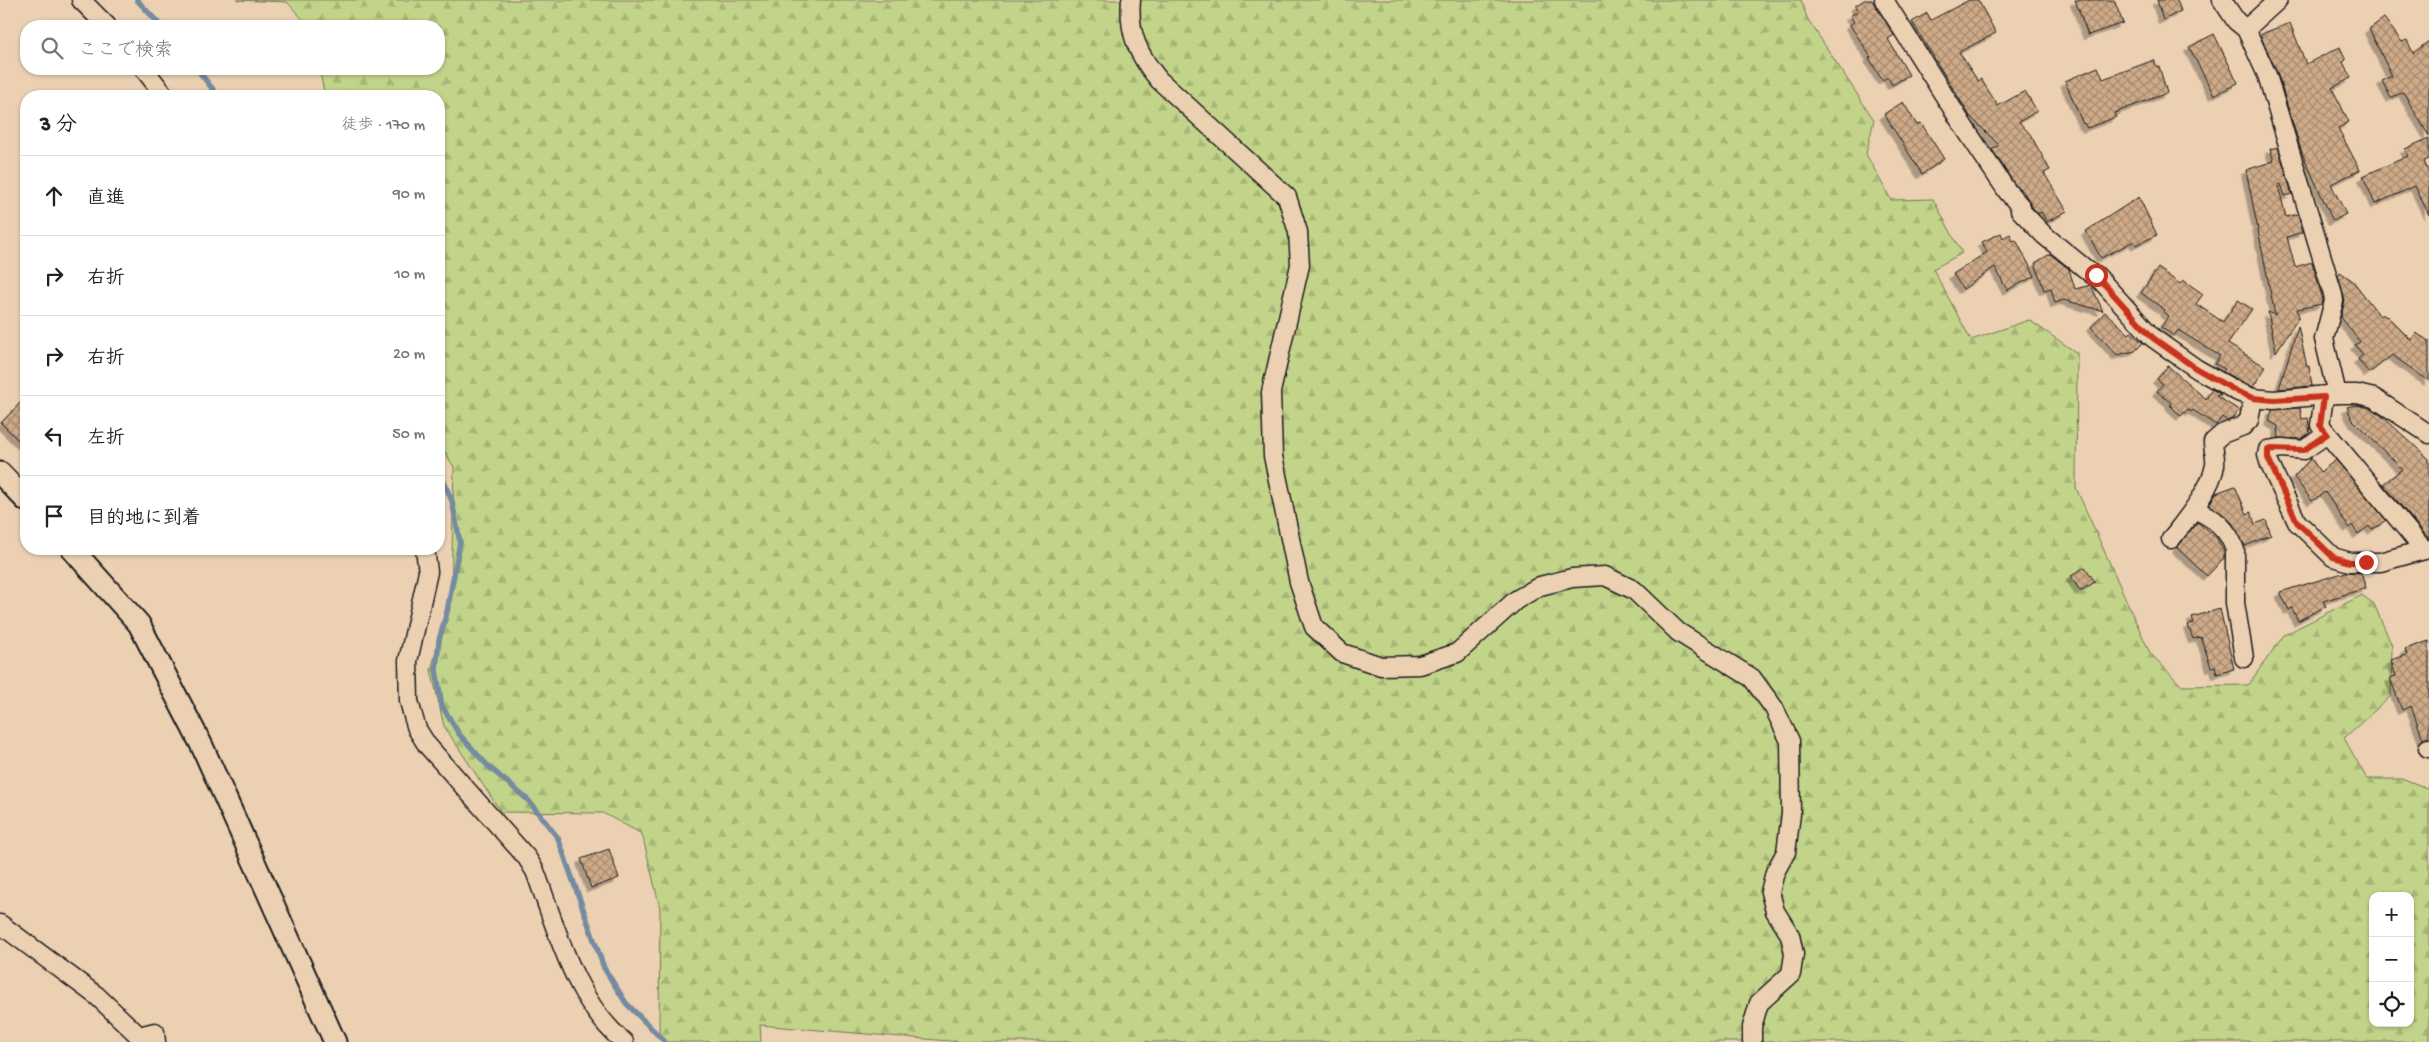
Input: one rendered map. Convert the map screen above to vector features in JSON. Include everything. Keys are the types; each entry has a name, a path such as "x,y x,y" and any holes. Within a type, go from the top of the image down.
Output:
{"street":[{"path":"81,0 101,20"},
{"path":"1131,0 1130,31 1144,63 1158,80 1287,197 1298,232 1300,265 1271,392 1273,456 1299,582 1314,627 1342,653 1380,666 1420,666 1456,653 1516,600 1540,586 1572,578 1605,576 1634,590 1678,632 1752,678 1774,708 1790,740 1791,814 1786,852 1776,872 1770,892 1775,911 1790,935 1794,954 1790,974 1759,1003 1752,1027 1752,1042"},
{"path":"1884,0 1964,127 2007,191 2021,207 2020,210 2044,234 2093,275 2096,275 2153,338 2197,369 2238,392 2253,398 2274,400 2356,394 2374,398 2429,434"},
{"path":"2222,0 2236,21 2246,29 2267,75 2333,294 2334,302 2324,339 2330,396 2320,425 2427,550 2380,562 2350,562 2333,557 2297,522 2270,465 2267,455 2268,450 2282,448 2304,450 2327,434"},
{"path":"2246,29 2278,0"},
{"path":"149,75 160,90"},
{"path":"2171,540 2194,509 2213,472 2215,462 2213,442 2222,434 2243,426 2249,420 2253,398"},
{"path":"0,473 20,494"},
{"path":"2194,509 2214,518 2232,542 2235,550 2235,603 2244,658"},
{"path":"77,555 139,624 202,746 335,1042"},
{"path":"426,555 428,572 408,662 409,701 417,729 427,745 527,858 535,871 578,980 599,1019 624,1042"},
{"path":"0,924 97,996 145,1040"}],"green space":[{"path":"237,0 1801,0 1807,18 1874,120 1866,154 1891,200 1933,199 1962,253 1933,269 1971,340 2029,320 2077,353 2076,488 2150,653 2182,686 2248,685 2284,635 2362,595 2374,604 2392,646 2391,696 2344,738 2367,779 2404,779 2429,789 2429,1042 961,1042 760,1025 761,1042 663,1042 659,1037 660,908 642,834 603,813 501,812 444,726 431,670 451,597 454,467 445,453 445,90 324,90 320,75 445,75 445,20 304,20 287,2"}],"building":[{"path":"1864,0 1872,0 1894,35 1888,39 1909,75 1892,85 1888,77 1882,80 1869,58 1871,57 1850,25 1854,22 1850,16 1858,11 1855,6"},
{"path":"1969,0 1978,0 1996,33 1959,52 1978,81 1981,79 1998,106 2025,91 2037,111 2019,122 2030,134 2050,170 2044,173 2067,211 2047,222 2041,212 2038,214 2033,208 2023,191 2015,185 1992,149 1999,145 1970,116 1912,22 1927,13 1931,20"},
{"path":"2075,0 2114,0 2123,23 2088,35"},
{"path":"2157,0 2177,0 2181,11 2163,20"},
{"path":"2384,18 2402,42 2407,40 2413,53 2429,41 2429,136 2403,92 2391,98 2382,81 2392,76 2369,29"},
{"path":"2290,23 2306,64 2340,47 2346,60 2343,62 2351,78 2332,88 2349,122 2338,128 2360,170 2331,184 2346,214 2333,221 2302,153 2277,72 2261,37 2261,34"},
{"path":"2214,34 2238,83 2214,95 2189,47"},
{"path":"2154,60 2157,67 2159,66 2167,93 2114,113 2116,117 2087,128 2083,124 2065,81 2098,67 2103,79"},
{"path":"1903,102 1917,125 1921,123 1944,159 1922,174 1884,114"},
{"path":"2429,138 2429,159 2424,161 2429,174 2429,215 2415,186 2375,204 2363,176 2408,156 2405,149"},
{"path":"2278,147 2292,194 2285,196 2281,184 2278,185 2286,217 2298,214 2303,232 2287,237 2295,267 2312,262 2323,300 2322,304 2297,309 2299,317 2276,352 2268,312 2275,315 2246,170 2274,161 2270,149"},
{"path":"2139,197 2157,235 2136,245 2134,241 2101,258 2086,231"},
{"path":"2001,233 2003,238 2010,234 2013,241 2016,240 2035,276 2007,290 1995,267 1963,289 1953,274 1987,252 1982,242"},
{"path":"2050,254 2069,269 2075,289 2091,285 2103,311 2064,300 2055,303 2051,288 2044,290 2035,263"},
{"path":"2158,268 2180,284 2183,280 2203,294 2196,304 2223,322 2238,300 2252,309 2228,344 2266,367 2253,387 2223,372 2225,369 2215,364 2220,356 2178,330 2174,336 2161,327 2169,316 2164,312 2165,310 2141,293"},
{"path":"2340,272 2353,281 2380,316 2383,314 2387,316 2411,340 2416,333 2429,341 2429,381 2392,355 2369,373 2358,359 2363,355 2355,345 2360,342 2341,317 2345,300 2338,275"},
{"path":"2105,312 2129,334 2131,332 2143,343 2135,351 2117,355 2091,327"},
{"path":"2298,326 2307,367 2309,366 2312,386 2279,389"},
{"path":"2168,366 2206,399 2212,389 2221,395 2216,396 2239,410 2228,421 2222,417 2216,425 2193,410 2191,412 2188,409 2181,416 2170,405 2171,403 2157,391 2163,384 2157,379"},
{"path":"20,403 20,442 1,423"},
{"path":"2356,405 2370,408 2382,416 2429,459 2429,539 2383,484 2402,469 2352,419 2347,407"},
{"path":"2300,408 2302,419 2308,418 2310,433 2301,439 2279,438 2278,426 2269,421 2272,410"},
{"path":"2311,458 2320,472 2336,460 2386,520 2372,530 2369,526 2358,534 2352,525 2349,528 2325,492 2312,501 2294,477"},
{"path":"2235,486 2247,514 2251,512 2255,524 2266,520 2271,535 2245,546 2232,523 2209,505 2216,493"},
{"path":"2197,522 2216,537 2224,552 2224,558 2207,576 2177,548"},
{"path":"2085,567 2095,582 2080,591 2071,576"},
{"path":"2346,572 2361,573 2366,588 2323,601 2326,606 2298,621 2292,608 2289,610 2280,592"},
{"path":"2220,609 2234,669 2217,674 2215,666 2211,667 2201,637 2193,639 2188,625 2194,623 2192,617"},
{"path":"2429,641 2429,737 2423,739 2411,706 2402,710 2390,678 2396,676 2391,660 2407,655 2405,649"},
{"path":"609,849 619,878 591,888 581,859"}],"waterway":[{"path":"137,0 155,20"},
{"path":"202,75 213,90"},
{"path":"445,484 452,501 460,542 447,612 439,640 436,670 442,706 459,734 488,766 528,800 558,838 604,968 626,1003 665,1042"}],"route":[{"path":"2096,275 2153,338 2197,369 2238,392 2253,398 2274,400 2324,397 2320,425 2327,434 2304,450 2272,449 2268,450 2267,455 2297,522 2333,557 2350,562 2366,562"}]}
